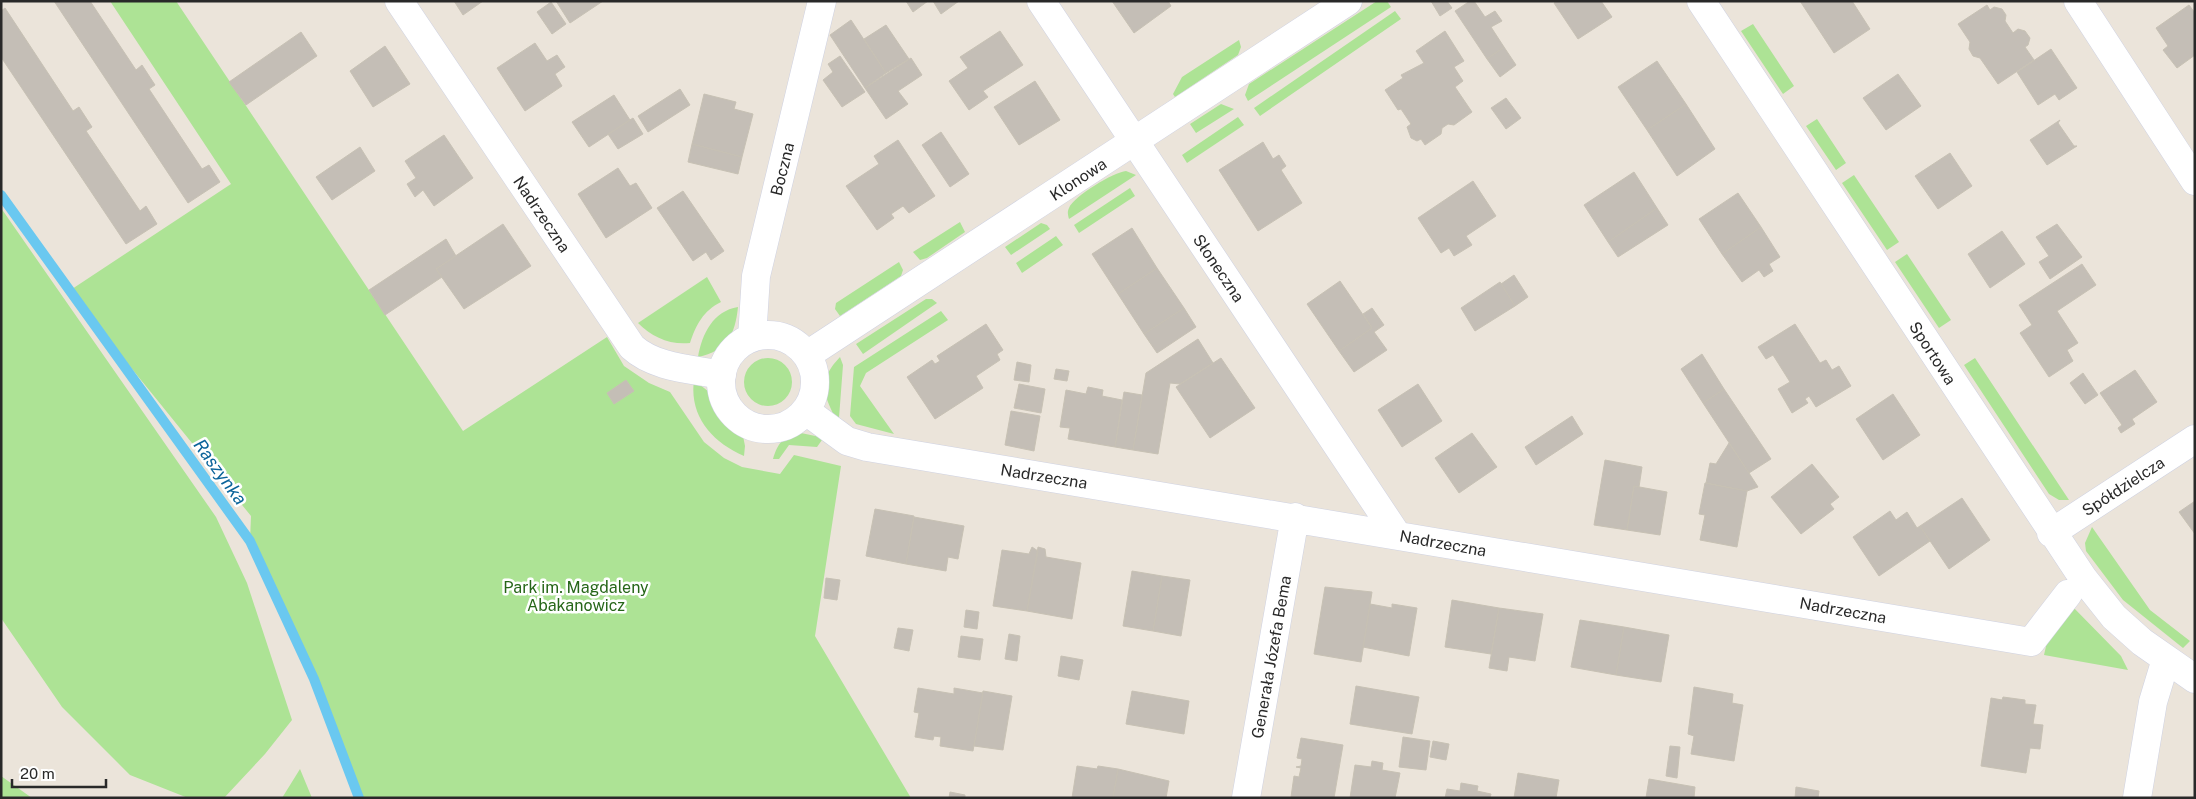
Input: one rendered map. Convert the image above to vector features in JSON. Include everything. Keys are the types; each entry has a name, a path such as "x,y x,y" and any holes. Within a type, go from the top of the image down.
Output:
{"street":[{"name":"Nadrzeczna","path":"399,1 632,347 641,355 652,360 722,375"},
{"name":"Boczna","path":"752,338 756,276 822,1"},
{"name":"Słoneczna","path":"1042,1 1397,535"},
{"name":"Klonowa","path":"806,355 1135,142 1348,1"},
{"name":"Sportowa","path":"1701,1 2083,578 2114,617 2142,642 2195,679"},
{"path":"2078,1 2195,181"},
{"path":"767,335 782,337 796,344 806,355 813,368 815,383 812,398 806,411 794,422 779,427 763,429 749,425 736,416 727,405 722,390 722,375 732,352 752,338 767,335"},
{"name":"Nadrzeczna","path":"806,411 847,441 867,447 1295,517 2031,642 2068,594"},
{"name":"Spółdzielcza","path":"2052,533 2195,439"},
{"name":"Generała Józefa Bema","path":"1246,798 1295,517"},
{"path":"2137,798 2153,702 2166,659"}],"green space":[{"name":"Park im. Magdaleny Abakanowicz","path":"110,1 176,1 463,431 607,337 624,366 649,383 670,392 704,442 724,458 742,467 780,474 794,455 841,466 815,636 911,798 361,798 314,679 250,541 251,516 69,291 231,184"},
{"path":"1377,1 1387,1 1391,7 1248,101 1245,95 1249,84"},
{"path":"1395,11 1401,19 1260,116 1254,108"},
{"path":"1753,24 1794,86 1783,94 1741,31"},
{"path":"1239,40 1241,47 1238,55 1175,97 1173,94 1182,77"},
{"path":"1221,104 1234,109 1196,133 1190,124"},
{"path":"1238,117 1244,125 1187,163 1182,155"},
{"path":"1817,119 1846,163 1836,170 1806,126"},
{"path":"1126,171 1136,175 1069,219 1069,208 1078,197 1104,180"},
{"path":"1854,175 1899,242 1887,250 1842,183"},
{"path":"1130,188 1135,196 1079,233 1074,225"},
{"path":"1,208 216,517 247,583 292,720 265,754 224,798 188,798 130,775 62,707 1,618"},
{"path":"960,222 965,232 927,258 920,260 913,252"},
{"path":"1041,223 1047,225 1050,229 1011,255 1005,247"},
{"path":"1056,236 1063,245 1022,273 1016,263"},
{"path":"1907,254 1951,320 1939,328 1895,262"},
{"path":"899,262 903,270 901,276 840,316 835,309 836,303"},
{"path":"707,277 721,302 709,310 701,319 690,343 675,343 661,339 638,323"},
{"path":"926,299 932,299 937,303 863,354 856,344"},
{"path":"738,307 735,326 728,340 716,351 698,357 702,340 710,325 722,313"},
{"path":"941,311 948,320 866,373 860,386 894,434 856,424 850,416 854,367"},
{"path":"840,357 843,365 839,418 835,417 827,400 825,386 829,372"},
{"path":"768,358 777,360 785,365 790,373 792,382 790,391 785,399 777,404 768,406 759,404 751,399 746,391 744,382 746,373 751,365 759,360"},
{"path":"1975,358 2069,500 2059,500 2049,494 1964,365"},
{"path":"694,380 709,392 724,421 743,436 744,456 722,443 705,426 695,405 693,393"},
{"path":"801,433 820,437 822,440 817,447 789,445 779,459 773,459 782,441 790,436"},
{"path":"2092,527 2150,610 2190,641 2183,648 2123,600 2086,551 2085,543"},
{"path":"2071,605 2121,656 2128,670 2044,655 2047,642"},
{"path":"300,769 312,798 282,798"},
{"path":"1,776 32,798 1,798"}],"building":[{"path":"54,1 90,1 136,70 142,65 155,85 149,89 202,169 209,165 220,182 188,203"},
{"path":"454,1 483,1 463,15"},
{"path":"556,1 603,1 570,23"},
{"path":"906,1 928,1 913,12"},
{"path":"933,1 959,1 941,14"},
{"path":"1112,1 1168,1 1171,6 1134,33"},
{"path":"1431,1 1447,1 1452,8 1440,16"},
{"path":"1470,1 1474,1 1485,17 1495,11 1502,21 1491,27 1504,47 1487,59 1455,11"},
{"path":"1557,1 1601,1 1612,17 1578,39 1554,3"},
{"path":"1800,1 1852,1 1870,29 1834,53"},
{"path":"551,2 566,24 552,34 537,12"},
{"path":"1987,5 1990,10 1994,7 2002,9 2006,15 2005,21 2013,33 2018,29 2025,31 2030,38 2028,45 2025,47 2034,60 1998,84 1980,58 1973,56 1969,49 1970,42 1958,24"},
{"path":"2189,5 2195,13 2195,55 2177,68 2163,50 2168,46 2156,28"},
{"path":"5,8 73,111 79,107 92,127 86,131 140,211 146,206 157,224 126,244 1,57 1,11"},
{"path":"851,20 886,73 865,88 830,35"},
{"path":"886,25 909,59 886,73 864,39"},
{"path":"1000,31 1023,65 983,91 988,97 969,110 949,81 968,68 960,57"},
{"path":"1445,31 1464,61 1454,67 1463,81 1455,87 1472,112 1454,125 1448,124 1442,128 1441,134 1425,145 1421,139 1417,141 1411,138 1407,127 1411,124 1401,109 1398,110 1385,90 1403,78 1401,75 1424,63 1416,51"},
{"path":"301,32 317,56 246,105 229,82"},
{"path":"535,43 547,61 557,55 565,67 555,74 562,86 525,111 497,68"},
{"path":"385,46 410,84 373,107 350,71"},
{"path":"1504,47 1516,65 1500,77 1487,59"},
{"path":"2051,49 2077,88 2059,100 2055,94 2038,105 2017,72"},
{"path":"840,56 865,92 842,107 823,80 833,72 828,64"},
{"path":"911,58 922,75 898,91 908,104 886,119 865,88"},
{"path":"1657,61 1686,104 1647,130 1618,87"},
{"path":"1898,74 1921,106 1886,130 1863,98"},
{"path":"1035,81 1060,120 1019,145 994,107"},
{"path":"680,89 690,105 648,132 638,116"},
{"path":"704,94 736,102 734,109 753,114 742,157 692,144"},
{"path":"614,95 630,120 589,147 572,122"},
{"path":"1506,98 1521,118 1506,129 1491,108"},
{"path":"1686,104 1715,149 1677,176 1647,130"},
{"path":"633,118 643,134 618,149 608,134"},
{"path":"2060,120 2058,123 2074,146 2077,146 2047,165 2030,140"},
{"path":"941,132 969,174 950,187 922,145"},
{"path":"444,135 473,178 434,206 423,190 415,197 407,184 416,178 405,161"},
{"path":"898,140 935,196 909,213 903,206 891,214 894,218 877,230 846,186 879,164 874,156"},
{"path":"1263,142 1273,159 1279,155 1286,166 1281,170 1302,203 1258,231 1219,170"},
{"path":"692,144 742,157 738,174 688,162"},
{"path":"360,147 375,171 332,200 316,177"},
{"path":"1950,153 1972,186 1938,209 1915,176"},
{"path":"618,168 630,186 636,183 652,208 606,238 578,194"},
{"path":"1634,172 1657,208 1608,242 1584,205"},
{"path":"1473,181 1496,216 1466,236 1472,245 1454,256 1449,248 1441,253 1418,218"},
{"path":"683,191 724,251 711,260 706,252 693,261 657,208"},
{"path":"1738,193 1761,227 1722,254 1699,219"},
{"path":"1657,208 1668,225 1618,257 1608,242"},
{"path":"503,224 531,266 464,309 436,269"},
{"path":"2057,224 2082,257 2050,279 2039,262 2049,256 2036,237"},
{"path":"1761,227 1780,257 1769,264 1773,271 1764,277 1759,270 1742,282 1722,254"},
{"path":"1132,228 1157,268 1118,294 1092,254"},
{"path":"2002,231 2025,264 1990,288 1968,254"},
{"path":"446,239 456,256 436,269 442,277 385,315 369,290"},
{"path":"2082,264 2096,285 2057,311 2078,343 2067,350 2073,361 2049,377 2020,333 2032,325 2019,305"},
{"path":"1157,268 1184,308 1144,334 1118,294"},
{"path":"1514,275 1528,297 1515,306 1501,284"},
{"path":"1340,281 1372,328 1339,351 1307,304"},
{"path":"1500,282 1515,306 1475,331 1461,308"},
{"path":"1184,308 1196,327 1157,353 1144,334"},
{"path":"1372,308 1384,325 1374,332 1387,350 1354,372 1339,351 1372,328 1363,314"},
{"path":"986,324 1003,350 997,354 1000,360 976,376 983,388 935,419 907,377 932,360 935,364 940,361 937,356"},
{"path":"1795,324 1820,363 1826,360 1832,370 1839,366 1851,386 1816,407 1809,396 1805,399 1808,403 1792,413 1778,389 1790,382 1773,355 1766,359 1758,347"},
{"path":"1198,339 1213,363 1180,384 1170,383 1158,454 1133,450 1146,373"},
{"path":"1702,354 1724,389 1703,403 1681,369"},
{"path":"1221,358 1255,408 1210,438 1176,387"},
{"path":"1017,362 1031,365 1029,382 1014,380"},
{"path":"1056,369 1069,371 1067,381 1054,379"},
{"path":"2135,370 2157,402 2132,419 2135,424 2121,433 2118,428 2122,425 2100,393"},
{"path":"2083,373 2098,395 2085,404 2070,383"},
{"path":"626,380 634,391 614,404 607,393"},
{"path":"1019,384 1045,389 1041,413 1014,408"},
{"path":"1418,384 1442,421 1402,447 1378,410"},
{"path":"1088,387 1103,390 1102,396 1122,400 1115,447 1068,439 1070,428 1060,427 1066,390 1086,394"},
{"path":"1724,389 1771,459 1749,473 1703,403"},
{"path":"1124,392 1142,395 1133,450 1115,447"},
{"path":"1893,394 1920,435 1883,460 1856,419"},
{"path":"1011,411 1040,416 1034,451 1005,445"},
{"path":"1572,416 1583,434 1536,465 1525,447"},
{"path":"1472,433 1497,467 1459,493 1435,458"},
{"path":"1729,443 1758,487 1747,491 1706,483 1710,463 1716,464"},
{"path":"1605,460 1642,467 1639,487 1634,486 1627,530 1594,525"},
{"path":"1812,464 1839,497 1830,504 1834,509 1801,534 1771,497"},
{"path":"1705,483 1747,491 1737,547 1700,540 1705,515 1699,514"},
{"path":"1634,486 1667,492 1660,535 1627,530"},
{"path":"1962,498 1990,540 1949,569 1920,526"},
{"path":"2195,501 2195,534 2179,512"},
{"path":"875,509 914,516 906,564 866,556"},
{"path":"1890,511 1896,520 1907,512 1917,528 1920,526 1930,541 1879,576 1853,537"},
{"path":"914,517 964,526 958,559 948,557 946,571 906,564"},
{"path":"1032,547 1038,551 1027,611 993,606 1002,550 1029,554"},
{"path":"1038,547 1045,549 1046,557 1081,563 1072,619 1027,611"},
{"path":"1132,571 1162,576 1153,631 1123,626"},
{"path":"1162,576 1190,580 1181,636 1153,631"},
{"path":"826,578 840,580 837,600 824,598"},
{"path":"1325,587 1372,592 1361,662 1314,654"},
{"path":"1452,600 1499,608 1491,654 1445,647"},
{"path":"1370,604 1392,608 1392,604 1417,608 1409,656 1363,647"},
{"path":"1499,608 1543,614 1535,661 1509,657 1507,671 1489,668"},
{"path":"966,610 979,612 977,629 964,627"},
{"path":"1580,620 1624,627 1616,675 1571,667"},
{"path":"1624,627 1669,635 1661,682 1616,675"},
{"path":"898,628 913,630 909,651 894,648"},
{"path":"1009,634 1020,636 1017,661 1005,659"},
{"path":"961,636 983,639 980,660 958,657"},
{"path":"1061,656 1083,660 1079,680 1058,676"},
{"path":"1356,686 1419,697 1412,734 1350,724"},
{"path":"1694,687 1733,694 1732,703 1743,705 1734,761 1691,754 1694,736 1688,734"},
{"path":"918,688 954,694 954,688 983,693 973,751 940,746 941,737 934,736 933,740 915,737 919,713 914,712"},
{"path":"983,691 1012,696 1003,750 974,746"},
{"path":"1132,691 1189,701 1184,734 1126,724"},
{"path":"2003,697 2025,700 2025,704 2036,705 2033,724 2043,725 2040,749 2030,748 2026,773 1981,766 1991,698 2002,700"},
{"path":"1403,737 1430,741 1426,770 1399,767"},
{"path":"1301,738 1343,745 1334,798 1291,797 1294,776 1299,777 1301,768 1296,767 1301,766 1302,759 1297,758"},
{"path":"1433,741 1449,744 1446,760 1430,757"},
{"path":"1670,746 1680,747 1677,778 1666,776"},
{"path":"1372,761 1383,763 1382,770 1400,773 1395,798 1350,798 1355,765 1371,767"},
{"path":"1077,766 1097,769 1098,766 1118,769 1113,798 1072,798"},
{"path":"1118,769 1169,781 1166,798 1113,798"},
{"path":"1518,773 1559,780 1556,798 1514,798"},
{"path":"1649,779 1695,787 1694,798 1646,798"},
{"path":"1461,783 1478,786 1477,791 1491,794 1490,798 1445,798 1447,789 1460,791"},
{"path":"1796,787 1819,791 1818,798 1795,798"},
{"path":"950,792 965,795 965,798 949,798"}],"waterway":[{"name":"Raszynka","path":"1,195 250,541 314,679 359,798"}]}
